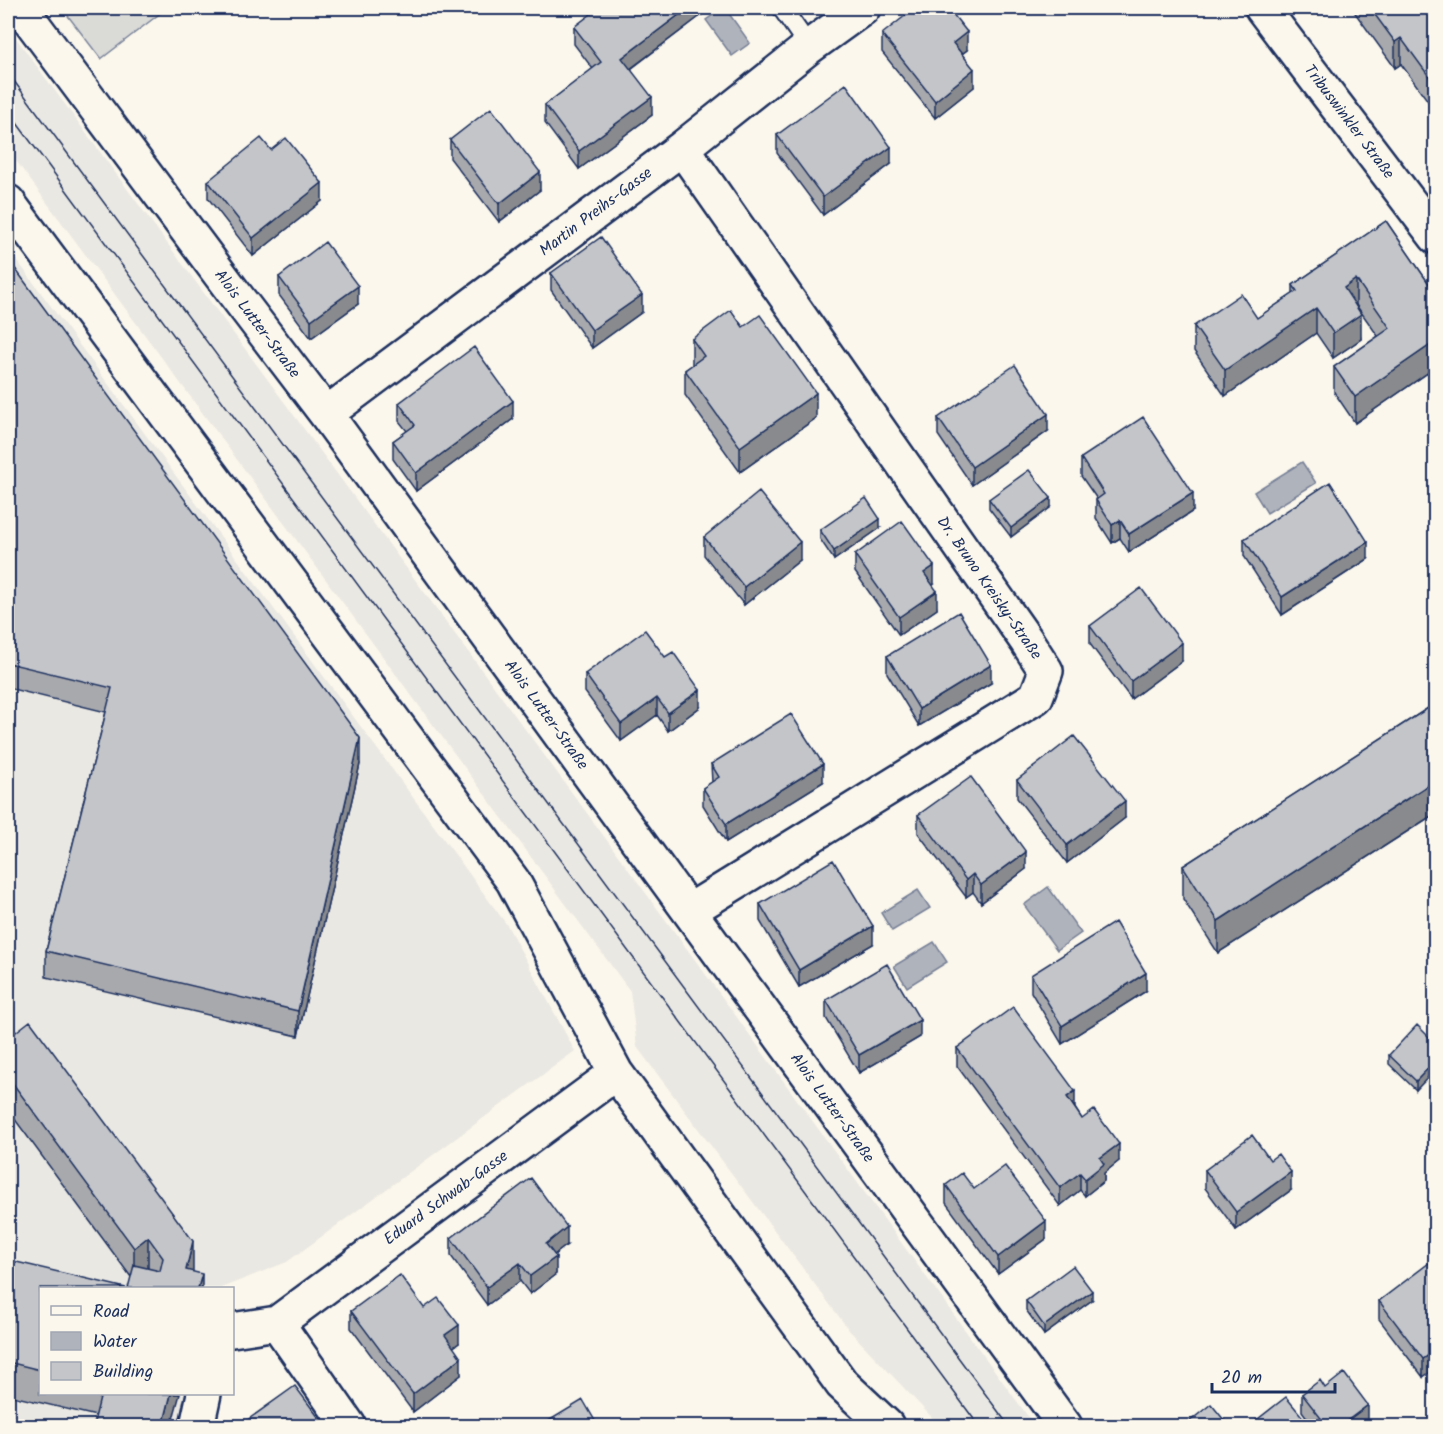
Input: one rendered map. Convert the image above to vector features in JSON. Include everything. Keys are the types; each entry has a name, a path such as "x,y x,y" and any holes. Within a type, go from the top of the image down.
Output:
{"street":[{"name":"Alois Lutter-Straße","path":"21,8 326,414 1065,1426"},
{"name":"Martin Preihs-Gasse","path":"326,414 682,148 809,46 863,8"},
{"name":"Tribuswinkler Straße","path":"1262,8 1436,237"},
{"name":"Dr. Bruno Kreisky-Straße","path":"682,148 1046,671 1036,697 689,911"},
{"path":"8,202 513,881 616,1073 842,1384 887,1426"},
{"name":"Eduard Schwab-Gasse","path":"277,1323 616,1073"},
{"path":"234,1330 277,1323 350,1426"},
{"path":"197,1426 204,1395"}],"lane":[{"path":"782,8 809,46"}],"shaded area":[{"path":"62,8 167,8 101,59"},
{"path":"8,27 1035,1426 940,1426 849,1330 637,1047 630,991 8,150"},
{"path":"8,248 507,925 575,1051 287,1262 224,1287 39,1287 39,1395 196,1395 190,1426 8,1426"}],"water":[{"path":"723,8 750,43 732,56 706,20"},
{"path":"1302,462 1316,483 1267,513 1254,492"},
{"path":"1048,887 1081,933 1057,950 1024,905"},
{"path":"918,890 930,908 892,931 881,913"},
{"path":"934,942 947,962 907,987 894,966"}],"building":[{"path":"599,8 688,8 622,58 652,97 579,151 545,105 601,62 574,27"},
{"path":"915,8 948,8 967,32 953,43 974,69 935,101 882,34"},
{"path":"1370,8 1436,8 1436,86 1401,38 1395,42"},
{"path":"846,84 891,147 823,197 777,135"},
{"path":"491,108 540,172 499,204 450,140"},
{"path":"261,138 271,150 286,138 322,183 253,238 208,181"},
{"path":"1386,221 1436,294 1436,341 1355,397 1334,367 1390,328 1356,279 1344,288 1361,314 1333,333 1316,308 1225,370 1194,326 1241,294 1257,318 1297,291 1293,285"},
{"path":"601,237 642,295 592,330 551,273"},
{"path":"325,242 358,286 311,320 279,277"},
{"path":"8,259 360,738 298,1011 46,951 112,688 8,663"},
{"path":"731,310 743,327 760,315 816,393 740,447 685,370 704,356 692,339"},
{"path":"474,347 513,401 416,473 393,441 415,425 399,403"},
{"path":"1015,365 1048,414 972,467 938,418"},
{"path":"1143,417 1193,493 1129,534 1120,520 1112,525 1096,500 1104,494 1081,458"},
{"path":"1029,470 1051,498 1011,528 989,499"},
{"path":"1330,482 1368,542 1282,597 1244,539"},
{"path":"759,492 800,542 744,587 704,537"},
{"path":"866,498 880,519 834,551 820,530"},
{"path":"902,521 934,566 924,573 937,591 899,617 855,555"},
{"path":"1141,588 1182,643 1131,681 1090,626"},
{"path":"959,612 991,665 919,709 887,656"},
{"path":"645,630 665,657 673,652 700,690 668,713 657,698 621,724 585,674"},
{"path":"1436,703 1436,780 1218,921 1183,866"},
{"path":"791,714 823,764 726,824 703,788 719,777 711,764"},
{"path":"1074,736 1125,801 1067,845 1017,780"},
{"path":"971,777 1026,852 981,885 973,874 966,880 918,815"},
{"path":"833,860 873,926 799,970 760,904"},
{"path":"1115,922 1146,973 1062,1026 1031,975"},
{"path":"887,964 920,1020 859,1055 826,1000"},
{"path":"1013,1007 1075,1091 1067,1097 1082,1119 1094,1110 1119,1144 1100,1158 1104,1164 1085,1179 1080,1173 1060,1188 957,1048"},
{"path":"30,1021 193,1241 186,1270 202,1274 198,1287 128,1287 134,1265 160,1271 163,1258 148,1237 134,1248 8,1077 8,1038"},
{"path":"1417,1025 1436,1044 1436,1060 1416,1081 1389,1055"},
{"path":"1252,1135 1270,1160 1278,1154 1291,1172 1236,1212 1205,1170"},
{"path":"1005,1166 1046,1221 998,1257 946,1185 962,1173 974,1189"},
{"path":"531,1178 567,1227 546,1244 556,1257 530,1276 520,1263 487,1287 451,1238"},
{"path":"8,1260 122,1287 39,1287 39,1370 8,1362"},
{"path":"1433,1260 1436,1263 1436,1350 1423,1359 1379,1301"},
{"path":"1073,1266 1092,1291 1044,1326 1026,1301"},
{"path":"400,1275 424,1308 438,1298 459,1325 445,1335 461,1358 413,1394 351,1311"},
{"path":"1344,1373 1368,1405 1340,1426 1327,1426 1302,1394 1320,1380 1325,1388"},
{"path":"295,1386 325,1426 249,1426 246,1421"},
{"path":"101,1395 171,1395 163,1426 93,1426"},
{"path":"1286,1397 1310,1426 1249,1426"},
{"path":"583,1400 598,1426 547,1426 545,1423"},
{"path":"1211,1404 1229,1426 1184,1426"}],"tram line":[{"path":"8,73 1009,1426"},
{"path":"8,111 979,1426"}]}
